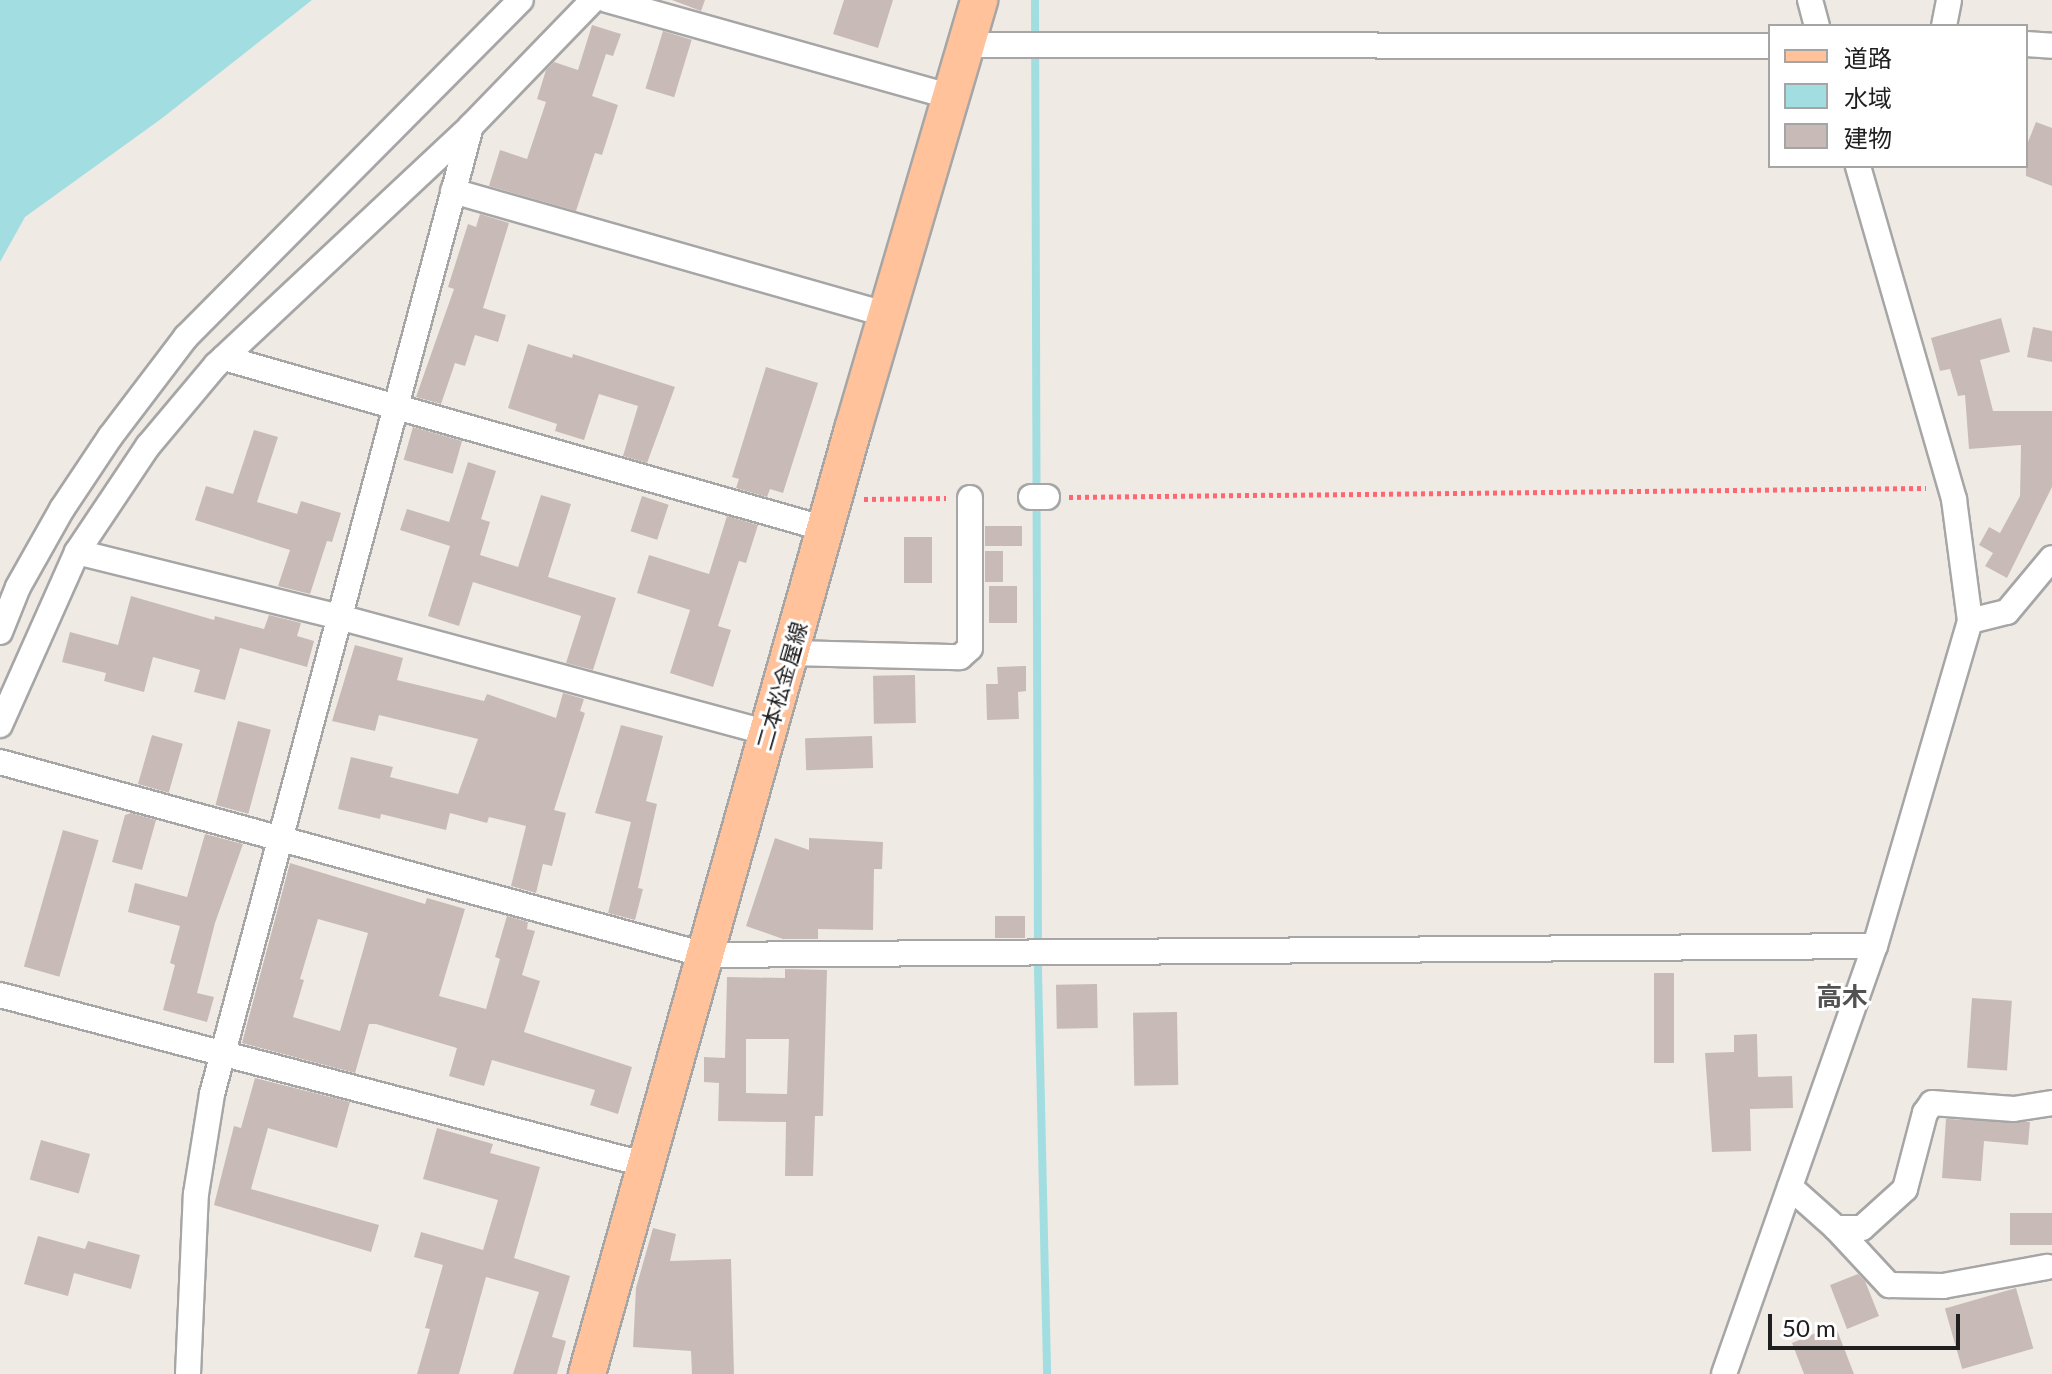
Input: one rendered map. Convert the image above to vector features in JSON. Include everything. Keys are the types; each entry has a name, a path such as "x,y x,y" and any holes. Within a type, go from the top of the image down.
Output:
{"main road":[{"name":"二本松金屋線","path":"587,1374 979,0"}],"street":[{"path":"0,632 18,587 62,509 110,437 186,337 521,0"},
{"path":"0,725 77,552 148,446 224,358 471,126 593,0"},
{"path":"607,0 952,97"},
{"path":"1810,0 1816,24"},
{"path":"1944,24 1949,0"},
{"path":"2028,44 2052,46"},
{"path":"967,45 1768,46"},
{"path":"188,1374 196,1194 212,1094 471,126"},
{"path":"1724,1374 1875,946 1970,621 1951,488 1859,168"},
{"path":"453,191 887,315"},
{"path":"224,358 395,405 831,514"},
{"path":"791,653 960,657 970,648 970,498"},
{"path":"77,552 339,617 768,733"},
{"path":"1970,621 2007,612 2052,558"},
{"path":"0,762 705,955 1875,946"},
{"path":"0,995 647,1165"},
{"path":"1836,1228 1862,1228 1905,1189 1925,1113 1932,1103 2014,1109 2052,1103"},
{"path":"1790,1187 1836,1228 1889,1285 1943,1286 2047,1267"}],"path":[{"path":"1039,497 1951,488"},
{"path":"831,514 970,498"}],"water":[{"path":"0,0 312,0 161,119 25,217 0,262"}],"building":[{"path":"672,0 705,0 701,11"},
{"path":"844,0 893,0 878,48 833,34"},
{"path":"592,25 621,34 613,56 606,54 592,96 618,105 602,155 595,153 576,211 489,186 500,150 527,159 546,102 537,99 546,70 554,62 578,70"},
{"path":"663,31 692,40 674,97 645,88"},
{"path":"2036,122 2052,128 2052,186 2026,176 2028,142"},
{"path":"480,214 509,223 483,308 506,315 498,342 475,335 465,366 455,363 441,404 416,397 454,289 448,287 468,224 476,227"},
{"path":"2001,318 2010,352 1980,360 1993,411 2052,411 2052,487 2007,578 1985,566 1993,553 1979,545 1989,527 2000,533 2020,496 2021,445 1969,449 1965,395 1958,396 1950,369 1940,371 1931,338"},
{"path":"2033,327 2052,331 2052,362 2027,357"},
{"path":"528,344 572,358 573,354 675,387 647,463 623,456 638,406 599,394 584,440 555,431 557,424 508,408"},
{"path":"766,367 818,383 783,493 770,489 767,497 736,488 739,479 732,477"},
{"path":"413,427 462,441 453,474 404,460"},
{"path":"254,430 278,437 257,502 297,514 301,501 341,513 332,542 327,541 310,594 278,586 290,550 195,520 206,486 233,494"},
{"path":"468,462 496,471 481,519 490,522 480,555 518,567 541,495 571,504 548,577 616,598 593,670 566,663 581,616 473,582 459,626 428,616 450,546 400,530 407,509 449,522"},
{"path":"642,496 669,505 657,540 631,531"},
{"path":"727,516 758,525 746,563 739,561 718,626 731,630 713,687 670,673 690,610 637,593 649,555 709,574"},
{"path":"985,526 1022,526 1022,546 985,546"},
{"path":"904,537 932,537 932,583 904,583"},
{"path":"985,551 1003,551 1003,582 985,582"},
{"path":"989,586 1017,586 1017,623 989,623"},
{"path":"131,596 214,620 215,616 264,629 269,615 301,623 297,636 314,641 307,667 240,648 225,700 194,692 200,670 153,657 144,692 104,681 106,673 62,662 70,632 118,645"},
{"path":"355,645 403,658 397,680 484,701 487,694 556,718 563,693 584,699 580,711 585,713 554,810 566,813 552,866 543,864 536,893 511,886 526,826 489,817 487,823 450,813 446,830 381,814 380,819 338,809 351,757 393,767 390,777 458,794 478,739 379,715 375,731 332,721"},
{"path":"1026,666 1026,691 1018,692 1019,719 987,720 986,684 998,684 997,667"},
{"path":"915,675 916,723 874,724 873,676"},
{"path":"238,721 271,730 248,814 215,805"},
{"path":"621,725 663,736 646,801 657,804 638,888 643,889 635,920 608,913 631,822 595,813"},
{"path":"152,735 183,744 169,793 138,784"},
{"path":"872,736 873,768 806,770 805,738"},
{"path":"131,813 156,820 142,870 112,862 125,815"},
{"path":"63,830 99,840 59,977 24,966"},
{"path":"205,834 243,844 215,923 197,993 214,997 207,1022 163,1010 175,965 170,963 180,926 128,912 135,883 187,897"},
{"path":"775,838 809,850 809,838 883,842 882,869 874,869 873,930 818,929 818,939 783,939 746,926"},
{"path":"290,863 425,904 427,898 465,909 439,996 486,1009 500,959 495,957 507,916 528,922 527,929 535,931 522,975 540,981 524,1032 632,1067 618,1114 590,1105 595,1090 492,1060 484,1086 449,1076 457,1048 376,1024 369,1024 355,1073 242,1043","holes":["318,919 368,933 340,1031 293,1017 304,980 300,979"]},
{"path":"995,916 1025,916 1025,938 995,938"},
{"path":"785,969 827,970 823,1116 815,1116 813,1176 785,1176 786,1122 718,1121 719,1083 704,1082 704,1057 725,1058 727,977 785,978","holes":["746,1039 789,1039 787,1094 746,1093"]},
{"path":"1654,973 1674,973 1674,1063 1654,1063"},
{"path":"1097,984 1098,1028 1057,1029 1056,985"},
{"path":"1972,998 2012,1001 2007,1071 1967,1068"},
{"path":"1177,1012 1178,1085 1134,1086 1133,1013"},
{"path":"1757,1034 1758,1077 1792,1076 1793,1108 1750,1109 1751,1151 1712,1152 1705,1053 1734,1052 1734,1035"},
{"path":"255,1078 350,1102 337,1148 268,1128 251,1189 379,1225 371,1252 214,1205 234,1126 241,1128"},
{"path":"1946,1119 2030,1122 2028,1145 1984,1141 1981,1181 1942,1178"},
{"path":"437,1128 493,1144 490,1153 540,1167 514,1258 570,1276 552,1337 566,1341 557,1374 513,1374 539,1292 486,1277 459,1374 417,1374 430,1329 425,1328 443,1265 414,1257 421,1232 483,1250 498,1200 423,1179"},
{"path":"41,1140 90,1154 79,1193 30,1179"},
{"path":"2010,1213 2052,1213 2052,1245 2010,1245"},
{"path":"653,1228 676,1234 670,1261 731,1259 734,1374 692,1374 691,1351 633,1347 636,1288"},
{"path":"38,1236 85,1249 88,1241 140,1255 131,1289 74,1273 68,1296 24,1284"},
{"path":"1858,1274 1865,1281 1879,1316 1847,1329 1830,1285"},
{"path":"2016,1288 2033,1349 1962,1369 1945,1308"},
{"path":"1835,1325 1854,1374 1804,1374 1792,1343"}],"waterway":[{"path":"1035,0 1038,971 1047,1374"}],"district":[{"name":"高木","path":"1842,997"}]}
